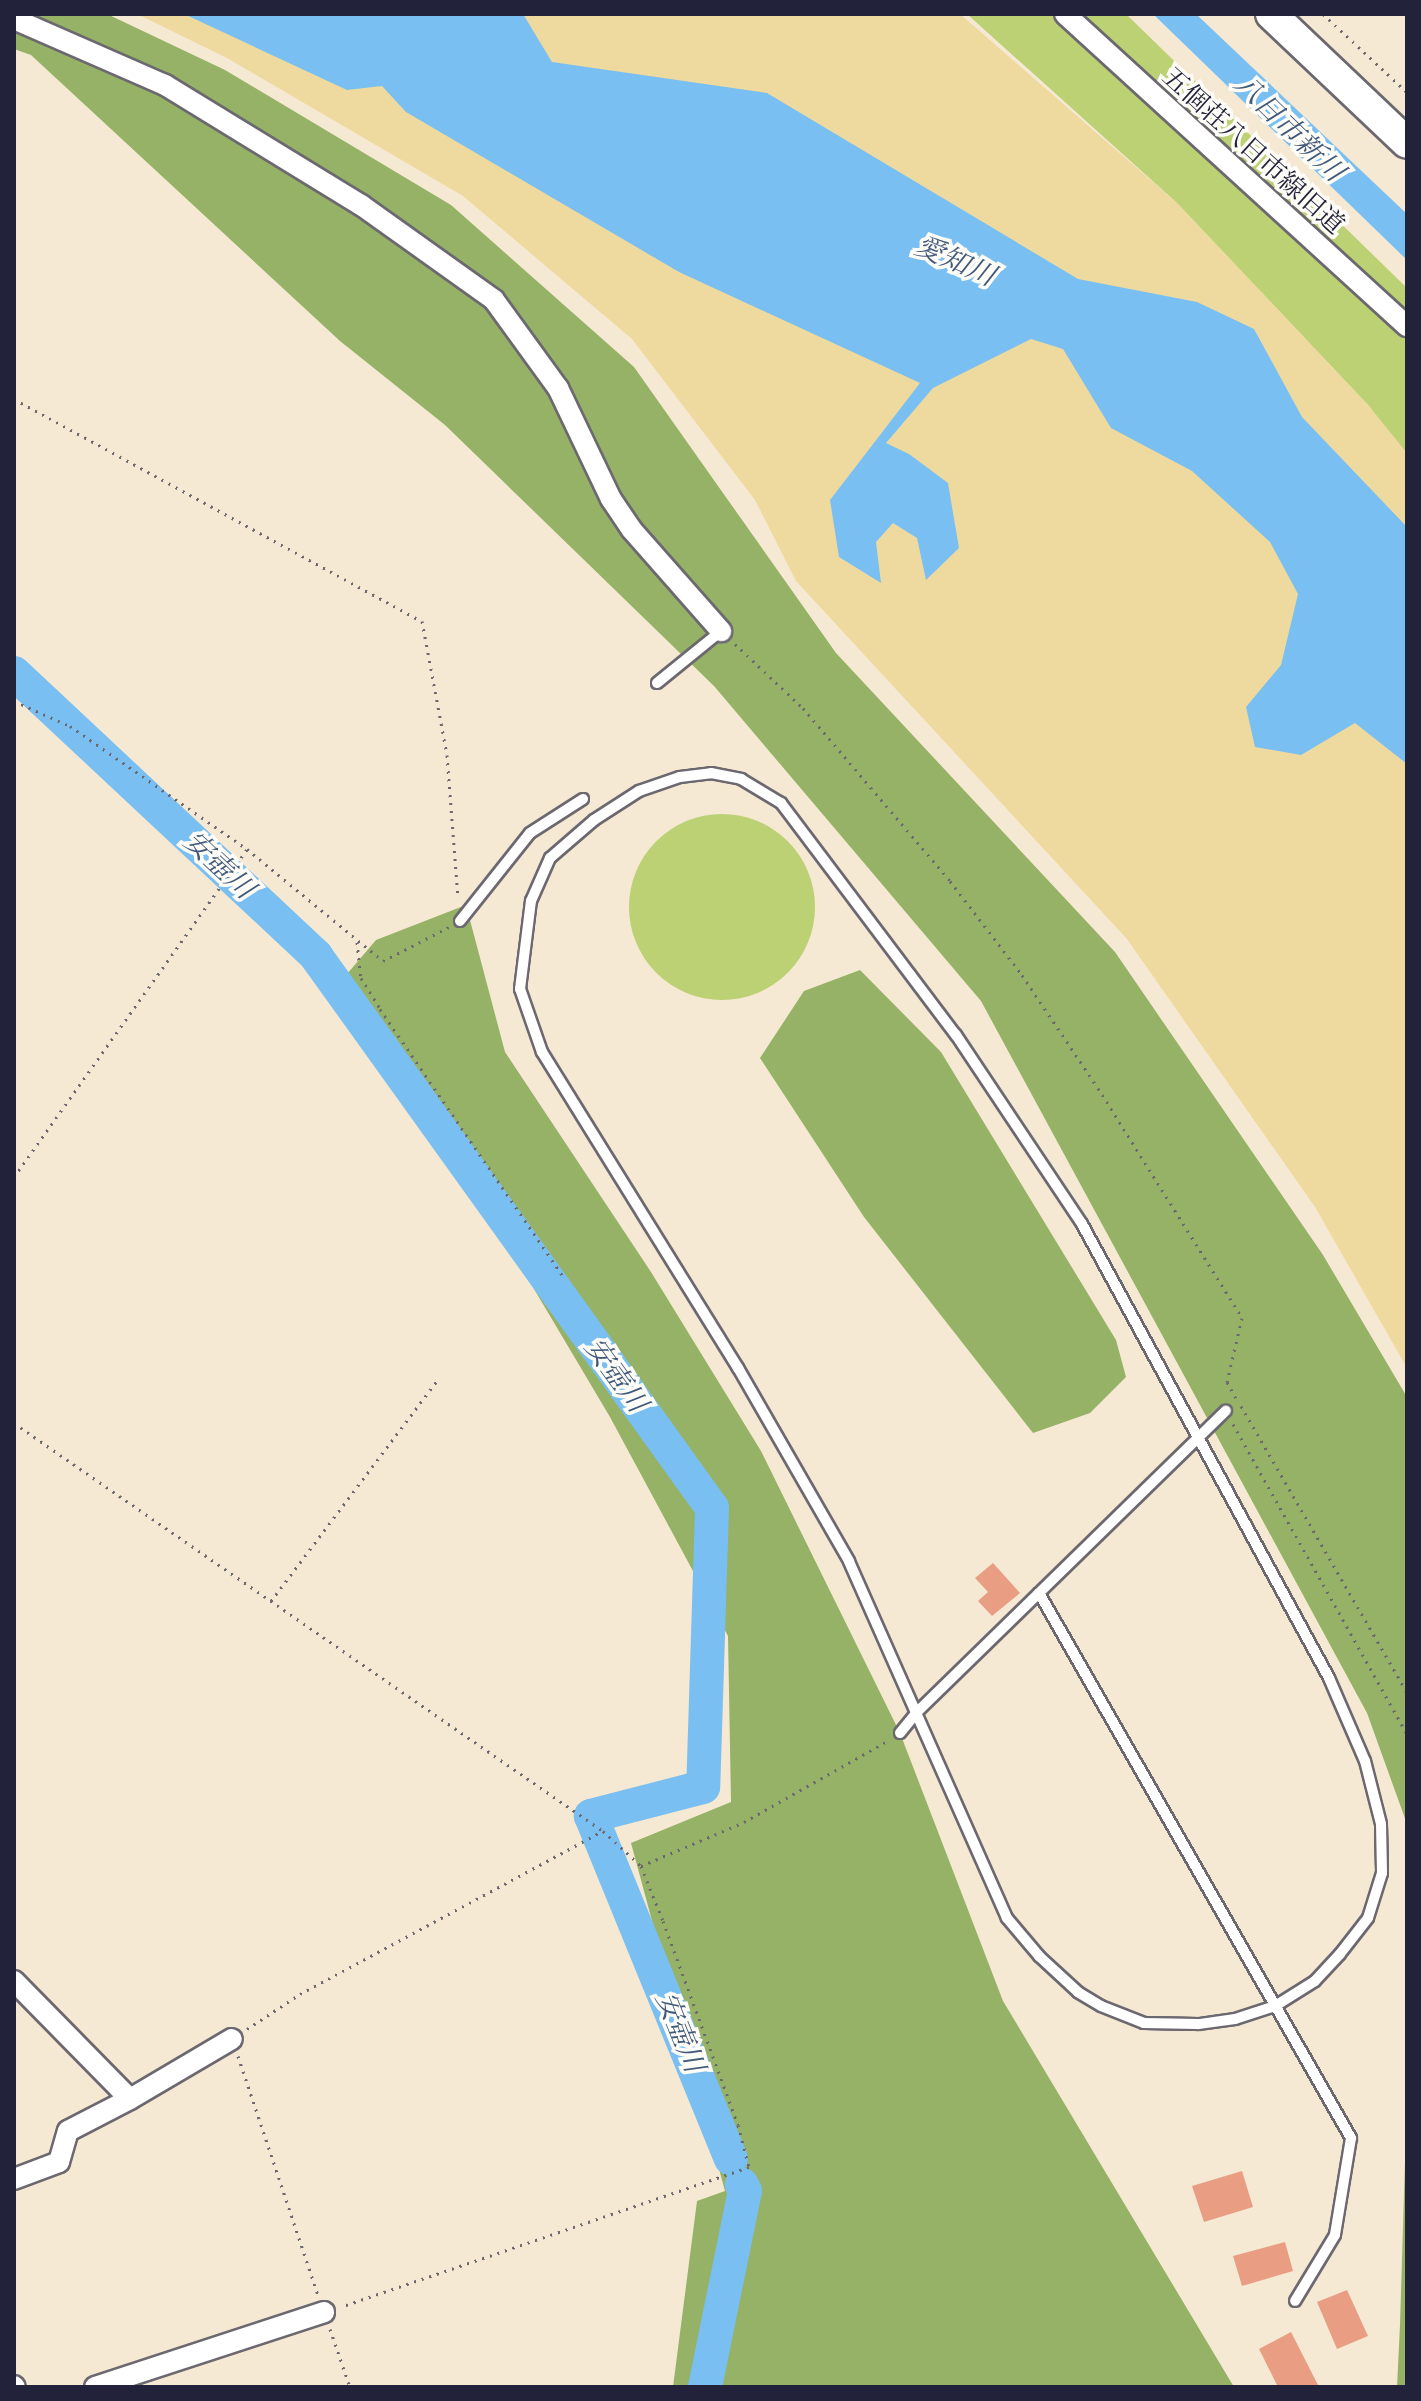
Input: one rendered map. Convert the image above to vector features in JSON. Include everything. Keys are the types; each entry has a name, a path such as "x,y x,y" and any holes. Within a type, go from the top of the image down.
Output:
{"main road":[{"path":"1271,14 1407,143"}],"street":[{"name":"五個荘八日市線旧道","path":"1065,14 1407,326"},
{"path":"14,19 165,85 361,205 494,300 558,388 611,499 632,530 721,631"},
{"path":"14,1981 130,2099"},
{"path":"14,2179 59,2162 68,2131 130,2099 232,2039"},
{"path":"95,2387 324,2312"}],"lane":[{"path":"657,683 721,631"},
{"path":"711,773 741,779 781,803 956,1035 1082,1224 1200,1438 1329,1678 1365,1761 1381,1824 1382,1873 1368,1918 1315,1981 1275,2006 1235,2019 1198,2024 1144,2023 1101,2006 1078,1992 1039,1956 1007,1918 841,1547 738,1368 542,1052 520,989 531,901 550,858 594,820 639,791 680,777 711,773"},
{"path":"460,921 530,833 583,799"},
{"path":"900,1733 916,1713 1226,1411"},
{"path":"1039,1593 1351,2138 1335,2235 1295,2301"}],"path":[{"path":"1323,14 1407,92"},
{"path":"14,399 422,621 447,755 460,921 383,961 247,849 70,726 14,701"},
{"path":"721,631 803,708 950,881 1022,975 1098,1088 1242,1318 1227,1382 1407,1692"},
{"path":"14,1177 247,849"},
{"path":"357,939 361,978 563,1276"},
{"path":"271,1601 438,1379"},
{"path":"1226,1411 1407,1734"},
{"path":"14,1423 603,1831 641,1866 733,2110 749,2167 324,2312"},
{"path":"641,1866 744,1822 900,1733"},
{"path":"350,2387 232,2039 300,1994 603,1831"}],"green space":[{"path":"14,14 107,14 225,70 451,205 634,367 836,653 1115,952 1323,1255 1407,1397 1407,1824 1367,1713 981,1001 714,686 445,425 340,341 31,55 14,49"},
{"path":"967,14 1126,14 1407,288 1407,461 1369,406 1176,202"},
{"path":"722,814 757,821 787,842 808,872 815,907 808,942 787,972 757,993 722,1000 687,993 657,972 636,942 629,907 636,872 657,842 687,821"},
{"path":"466,905 505,1052 651,1272 761,1451 900,1733 1003,2001 1234,2387 673,2387 697,2201 725,2191 631,1843 731,1802 728,1636 610,1417 347,974 376,940"},
{"path":"860,970 941,1052 1116,1340 1126,1377 1090,1413 1033,1433 864,1217 760,1058 804,991"},
{"path":"1407,2096 1407,2387 1397,2387 1400,2325"}],"sand":[{"path":"137,14 960,14 1176,202 1369,406 1407,453 1407,1368 1315,1207 1127,939 796,581 755,500 632,339 463,196 227,58"}],"water":[{"name":"愛知川","path":"184,14 523,14 552,62 767,93 1078,279 1197,302 1254,329 1302,417 1407,527 1407,764 1355,723 1301,755 1255,747 1246,707 1281,665 1298,594 1270,542 1192,471 1111,428 1063,349 1031,339 933,388 886,443 909,454 948,483 959,548 926,580 917,538 893,523 876,542 881,583 839,557 830,500 920,383 679,272 406,112 382,86 347,90"},
{"name":"八日市新川","path":"1153,14 1196,14 1407,214 1407,260"}],"building":[{"path":"993,1563 1020,1593 992,1616 978,1601 988,1592 975,1578"},
{"path":"1242,2171 1253,2207 1204,2222 1192,2186"},
{"path":"1285,2242 1293,2271 1242,2286 1233,2256"},
{"path":"1347,2290 1368,2336 1337,2349 1317,2302"},
{"path":"1291,2332 1319,2387 1278,2387 1259,2349"}],"waterway":[{"name":"安壺川","path":"14,673 316,956 712,1508 703,1787 591,1816 731,2159"},
{"name":"安壺川","path":"705,2387 745,2191 742,2185"}]}
